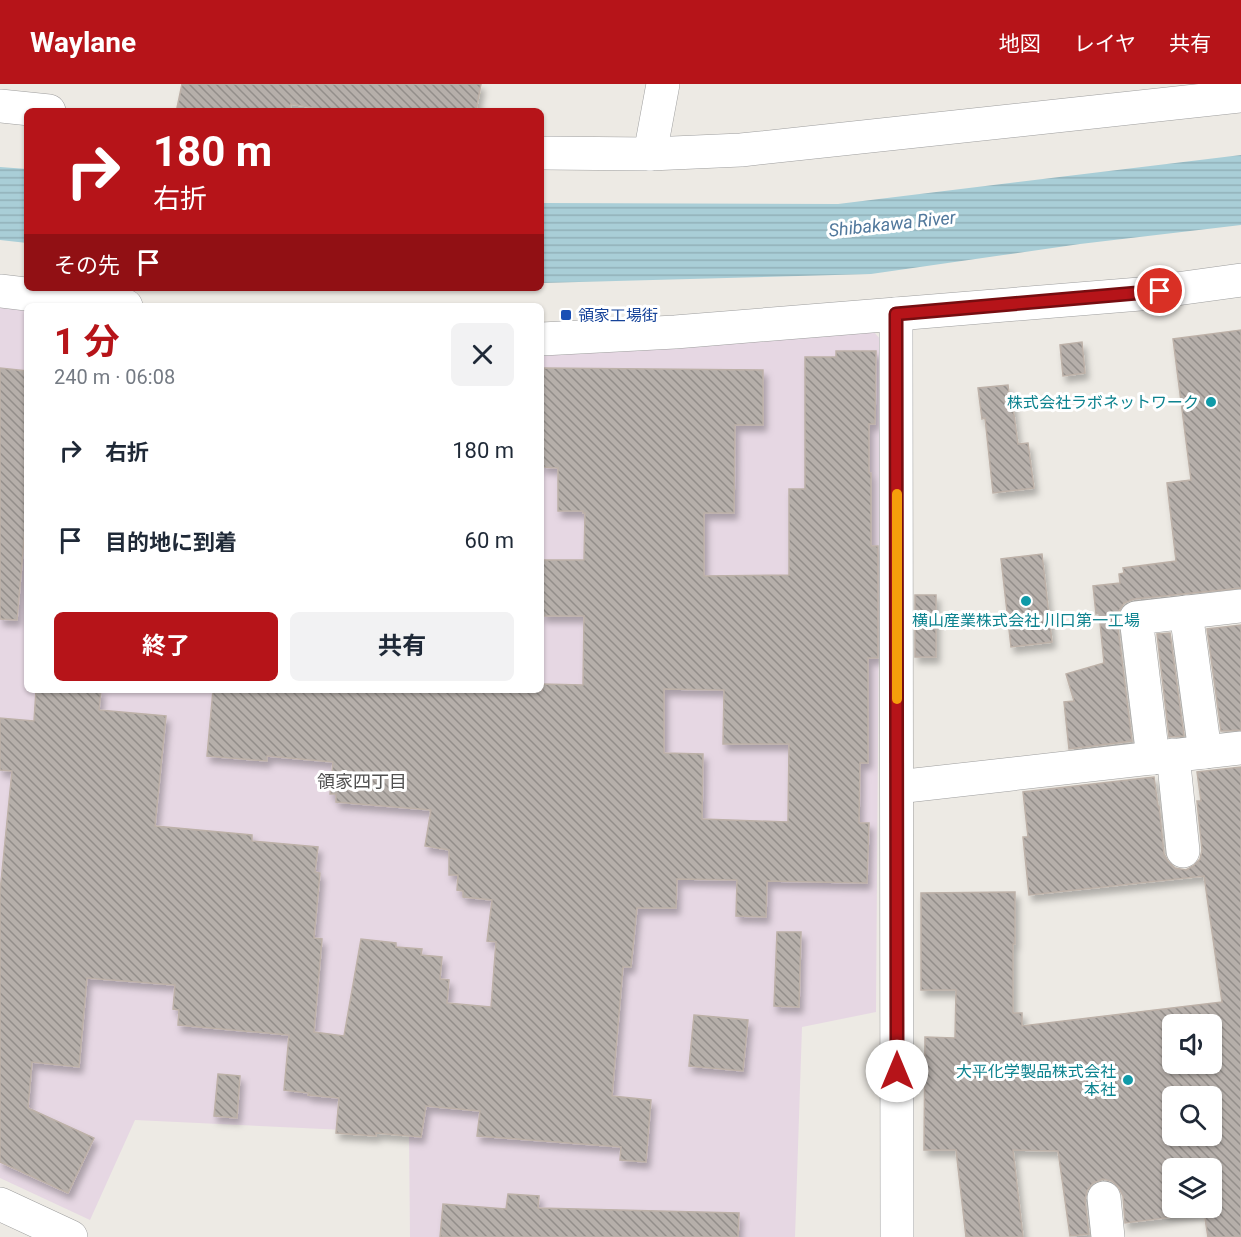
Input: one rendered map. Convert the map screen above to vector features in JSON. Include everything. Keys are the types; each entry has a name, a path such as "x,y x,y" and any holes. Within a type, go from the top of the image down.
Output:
{"street":[{"path":"650,154 663,84"},
{"path":"544,153 650,154 741,150 1241,96"},
{"path":"0,106 24,108"},
{"path":"544,339 675,332 1140,294 1241,280"},
{"path":"0,291 101,303"},
{"path":"896,314 897,1237"},
{"path":"1183,851 1136,618 1241,606"},
{"path":"1186,612 1205,752"},
{"path":"897,787 1241,748"},
{"path":"1104,1198 1108,1237"},
{"path":"0,1204 71,1237"}],"shaded area":[{"path":"0,305 24,309 24,693 544,693 544,353 575,354 874,332 881,340 876,1012 802,1027 795,1237 410,1237 409,1133 135,1120 90,1220 0,1178"}],"water":[{"name":"Shibakawa River","path":"1241,155 1241,225 1080,244 871,274 544,283 544,203 838,204"},
{"path":"0,167 24,169 24,243 0,240"}],"building":[{"path":"182,84 481,84 477,108 315,108 291,104 290,108 177,108"},
{"path":"1241,330 1241,588 1134,599 1124,603 1117,620 1132,741 1069,749 1064,702 1074,701 1066,674 1104,663 1099,613 1096,614 1093,586 1120,583 1119,574 1124,573 1123,568 1176,561 1167,483 1191,480 1173,339"},
{"path":"1082,342 1085,373 1063,376 1060,345"},
{"path":"836,351 876,351 875,424 869,424 869,473 871,473 871,546 878,546 878,658 868,658 868,763 860,763 859,823 869,823 867,883 767,881 766,917 736,916 737,880 677,879 676,908 637,908 631,967 623,967 612,1096 651,1100 646,1162 620,1160 621,1147 477,1136 480,1111 426,1106 421,1137 376,1133 376,1136 336,1133 339,1098 284,1090 289,1035 178,1025 179,1010 173,1009 175,985 87,978 79,1067 32,1062 28,1108 94,1138 68,1193 0,1162 0,892 12,771 0,770 0,718 34,721 36,693 101,693 99,710 166,716 155,826 252,835 252,841 318,847 315,872 320,873 314,938 322,939 314,1032 344,1036 361,939 396,943 396,947 422,949 421,955 442,957 440,979 449,980 447,1003 491,1007 496,942 487,941 492,900 463,897 463,891 457,890 458,875 449,875 449,850 425,846 431,810 336,802 336,794 330,794 333,762 267,756 267,761 207,756 213,693 544,693 544,684 583,685 584,616 544,616 544,560 584,560 585,513 583,511 558,511 558,468 544,467 544,368 763,370 763,425 735,425 734,513 704,513 704,576 789,575 789,489 805,489 805,357 836,357","holes":["664,689 724,690 723,744 789,744 788,822 702,819 703,754 664,753"]},
{"path":"0,368 24,371 24,540 17,620 0,619"},
{"path":"1008,385 1018,444 1028,443 1034,488 993,493 985,418 982,419 978,388"},
{"name":"横山産業株式会社 川口第一工場","path":"1042,554 1052,642 1011,647 1001,559"},
{"path":"915,595 936,595 936,657 915,657"},
{"path":"1241,625 1241,730 1221,731 1207,629"},
{"path":"1170,633 1184,736 1169,737 1157,634"},
{"path":"1241,767 1241,1237 1208,1237 1205,1218 1222,1218 1222,1158 1162,1158 1162,1218 1164,1218 1125,1223 1123,1196 1119,1188 1112,1181 1103,1179 1093,1183 1087,1191 1085,1200 1089,1234 1070,1236 1058,1151 1013,1150 1023,1237 966,1237 956,1150 924,1150 925,1037 955,1038 956,990 921,990 921,893 1015,892 1013,1013 1022,1013 1022,1026 1222,1002 1204,876 1029,895 1023,837 1028,837 1023,792 1154,777 1164,854 1175,868 1186,870 1200,859 1202,850 1197,801 1201,801 1197,772"},
{"path":"777,932 801,932 799,1007 774,1006"},
{"path":"694,1015 748,1020 743,1071 689,1066"},
{"path":"218,1074 240,1076 237,1118 214,1116"},
{"path":"508,1194 539,1196 538,1208 739,1213 738,1237 440,1237 443,1204 506,1209"}],"slow traffic":[{"path":"897,494 897,699"}],"place":[{"name":"領家工場街","path":"566,315"},
{"name":"株式会社ラボネットワーク","path":"1211,402"},
{"name":"横山産業株式会社 川口第一工場","path":"1026,601"},
{"name":"大平化学製品株式会社 本社","path":"1128,1080"}],"district":[{"name":"領家四丁目","path":"362,782"}],"route":[{"path":"897,1071 896,314 1160,291"}]}
